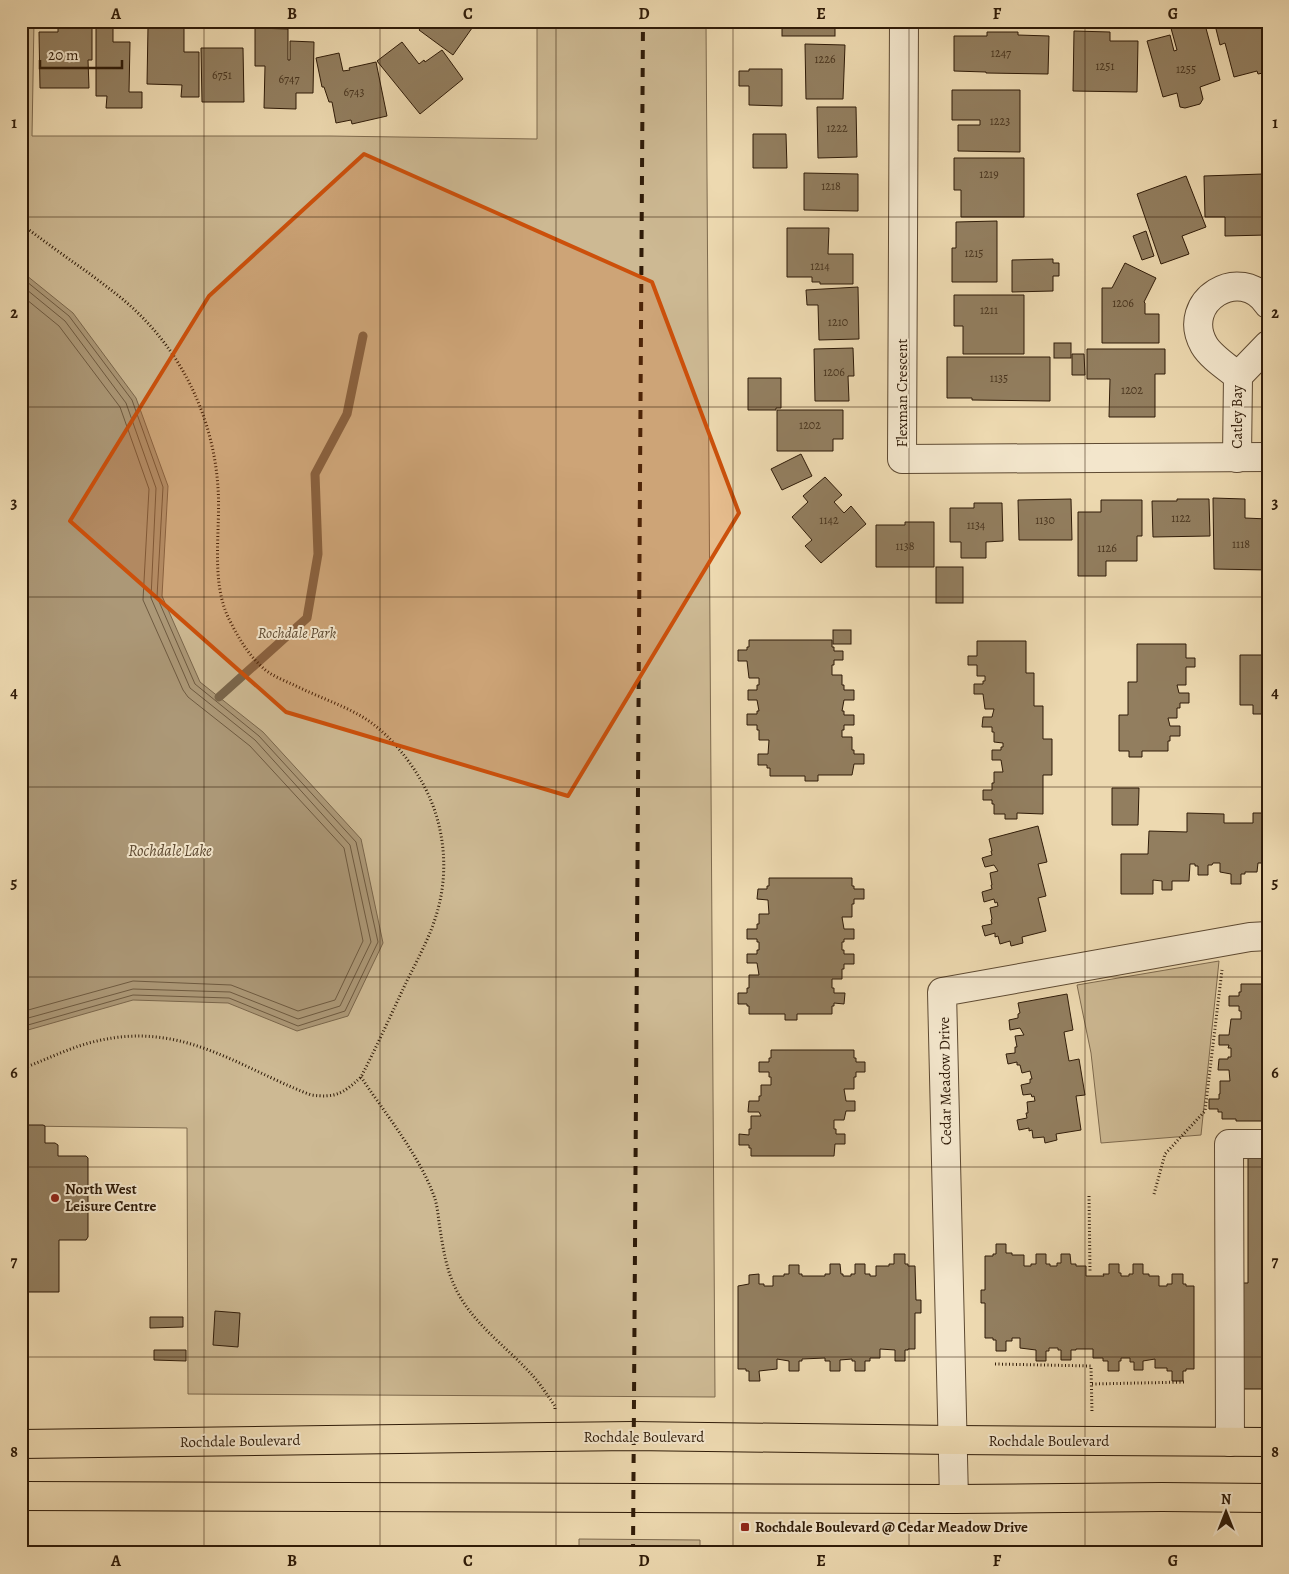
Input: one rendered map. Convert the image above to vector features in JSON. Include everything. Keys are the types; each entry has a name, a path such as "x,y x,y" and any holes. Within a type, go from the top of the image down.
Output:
{"main road":[{"name":"Rochdale Boulevard","path":"21,1444 632,1436 1268,1442"},
{"path":"21,1496 954,1499 1268,1498"}],"street":[{"name":"Flexman Crescent","path":"904,21 902,459 1268,457"},
{"name":"Catley Bay","path":"1238,376 1206,347 1200,337 1198,325 1200,313 1205,302 1213,294 1223,288 1235,286 1247,288 1258,293 1268,304"},
{"name":"Catley Bay","path":"1237,458 1238,376 1268,345"},
{"name":"Cedar Meadow Drive","path":"954,1499 942,992 1226,941 1268,936"},
{"path":"1230,1442 1229,1144 1268,1144"}],"path":[{"path":"21,224 118,295 158,334 175,357 190,383 210,435 217,466 219,496 218,572 227,616 244,647 263,669 284,681 363,717 391,740 410,761 426,788 435,810 441,829 444,856 443,883 438,910 427,939 360,1078 348,1090 336,1096 311,1095 209,1049 190,1042 154,1036 97,1040 76,1046 21,1069"},
{"path":"1154,1194 1165,1154 1205,1111 1226,941"},
{"path":"360,1078 413,1153 426,1178 435,1198 443,1251 450,1278 460,1296 481,1323 534,1376 555,1406 556,1437"},
{"path":"1089,1196 1090,1270"},
{"path":"994,1364 1091,1366 1092,1441"},
{"path":"1092,1384 1186,1382"}],"highlighted area":[{"path":"364,154 652,282 739,513 568,796 286,712 70,521 209,296"}],"green space":[{"name":"Rochdale Park","path":"21,21 34,21 32,136 330,136 537,139 537,21 706,21 715,1397 188,1394 187,1128 21,1126"},
{"path":"1219,961 1201,1135 1101,1143 1091,1053 1077,985"},
{"path":"579,1539 700,1540 700,1553 579,1553"}],"water":[{"name":"Rochdale Lake","path":"21,271 73,313 136,398 168,486 162,596 200,682 263,732 361,839 383,943 348,1016 297,1031 228,1003 133,1000 21,1032"}],"building":[{"path":"426,21 477,21 453,55 419,30"},
{"path":"493,21 526,21 526,24 493,24"},
{"path":"782,21 835,21 835,36 782,36"},
{"path":"1169,21 1204,21 1220,80 1200,87 1203,99 1200,104 1185,108 1180,107 1177,93 1163,97 1147,41 1170,35 1174,51 1177,50"},
{"path":"1214,21 1251,21 1254,27 1268,24 1268,72 1258,74 1257,71 1234,77 1225,43 1220,45"},
{"path":"58,24 92,24 92,60 88,60 89,88 40,88 39,32 58,32"},
{"path":"148,27 184,28 184,52 199,52 199,97 181,97 182,85 147,84"},
{"path":"96,28 113,28 113,42 130,42 129,92 142,92 142,108 106,108 107,96 96,96"},
{"path":"255,28 288,29 288,60 290,60 290,41 314,42 313,93 296,93 296,109 264,108 265,66 255,66"},
{"path":"1074,31 1110,32 1110,41 1138,41 1137,92 1073,91"},
{"path":"987,32 1018,32 1018,35 1049,36 1048,74 954,71 954,36 987,36"},
{"path":"402,42 419,64 442,50 463,79 420,114 377,61"},
{"path":"805,44 845,45 843,99 806,99"},
{"path":"201,48 243,48 244,102 202,102"},
{"path":"339,53 343,71 376,62 387,116 352,124 351,120 336,123 332,102 329,102 324,87 322,87 316,58"},
{"path":"749,69 782,69 782,106 749,105 749,86 739,86 739,71 749,71"},
{"path":"952,90 1020,90 1020,152 958,151 958,125 980,125 980,120 952,120"},
{"path":"817,107 856,107 857,157 818,158"},
{"path":"753,134 786,134 787,168 753,168"},
{"path":"954,158 1024,158 1024,217 961,217 961,190 954,190"},
{"path":"804,173 858,174 858,211 804,210"},
{"path":"1263,174 1263,203 1267,202 1267,235 1225,236 1225,217 1205,217 1204,176"},
{"path":"1186,176 1206,227 1182,236 1189,254 1161,264 1137,194"},
{"path":"997,221 997,282 952,282 952,248 956,248 956,222"},
{"path":"787,228 829,228 828,254 853,254 853,284 820,284 820,282 812,282 812,277 787,277"},
{"path":"1146,231 1154,256 1142,260 1133,236"},
{"path":"1053,259 1053,263 1059,263 1059,276 1053,276 1053,291 1012,292 1012,260"},
{"path":"1125,263 1156,278 1144,302 1145,314 1159,314 1159,343 1102,343 1102,288 1112,288"},
{"path":"858,287 859,339 819,340 818,305 807,305 806,290"},
{"path":"954,295 1024,295 1024,354 963,354 963,326 954,326"},
{"path":"1054,343 1071,343 1071,358 1054,358"},
{"path":"853,348 854,376 848,376 849,401 815,401 814,349"},
{"path":"1087,349 1165,349 1165,374 1155,374 1155,417 1109,417 1110,379 1087,379"},
{"path":"1072,354 1084,354 1085,375 1072,375"},
{"path":"947,357 1050,357 1050,401 947,398"},
{"path":"748,378 781,378 781,408 776,408 776,410 748,410"},
{"path":"777,410 843,410 843,439 833,439 833,451 777,451"},
{"path":"801,454 812,476 782,490 771,469"},
{"path":"825,477 842,495 834,502 844,513 851,506 866,524 821,563 805,546 812,540 792,517 808,502 803,496"},
{"path":"1213,498 1245,499 1245,518 1268,519 1268,570 1214,569"},
{"path":"1071,499 1072,540 1019,540 1018,500"},
{"path":"1177,499 1209,499 1210,536 1153,537 1152,501 1177,501"},
{"path":"1101,500 1142,500 1142,536 1137,536 1137,561 1106,561 1106,576 1078,576 1078,512 1101,512"},
{"path":"974,503 1002,503 1003,541 986,542 986,558 961,558 961,542 950,542 950,508 974,508"},
{"path":"905,522 934,522 934,567 876,567 876,525 905,525"},
{"path":"936,567 963,567 963,603 936,603"},
{"path":"833,630 851,630 851,644 833,644"},
{"path":"749,640 832,640 834,651 843,651 843,660 834,660 832,675 842,675 844,690 854,690 854,700 844,700 842,711 844,711 844,715 854,715 854,725 844,725 842,737 852,737 852,750 854,750 854,754 864,754 864,764 854,764 852,775 818,775 818,781 805,781 805,776 770,776 770,768 767,768 767,765 758,765 758,754 768,754 769,740 759,740 757,725 747,725 747,714 757,714 757,711 759,711 757,700 748,700 748,690 757,690 759,678 749,678 747,661 738,661 738,650 747,650"},
{"path":"977,641 1026,641 1026,673 1034,673 1034,706 1043,706 1043,739 1052,739 1052,775 1043,775 1043,814 1017,813 1017,819 1005,819 1005,814 994,814 992,800 983,800 983,790 992,790 994,772 1003,772 1001,760 992,760 992,750 1001,750 1003,743 994,742 992,727 982,727 983,717 992,717 994,709 985,709 983,694 974,694 974,684 983,684 983,681 985,681 985,676 977,676 977,665 968,665 968,656 977,656"},
{"path":"1137,644 1186,644 1186,658 1195,658 1195,667 1186,667 1186,685 1177,685 1179,693 1189,693 1189,703 1180,703 1180,708 1177,708 1177,718 1168,718 1170,726 1180,726 1180,736 1170,736 1168,751 1142,751 1142,757 1129,757 1129,751 1119,751 1119,715 1128,715 1128,682 1137,682"},
{"path":"1240,655 1268,655 1268,705 1264,705 1264,714 1253,714 1253,705 1240,705"},
{"path":"1112,788 1139,788 1138,825 1112,825"},
{"path":"1187,813 1224,814 1224,823 1253,823 1253,813 1268,813 1268,875 1264,875 1264,865 1258,863 1257,872 1245,872 1245,874 1241,874 1241,884 1231,884 1231,874 1220,872 1220,863 1208,865 1208,875 1198,875 1198,866 1190,864 1189,881 1172,881 1172,890 1162,890 1162,881 1153,880 1153,894 1121,894 1121,854 1148,854 1149,831 1187,832"},
{"path":"1038,826 1047,862 1038,864 1046,896 1038,898 1046,931 1022,937 1023,943 1011,946 1010,941 1000,944 998,936 995,937 995,933 985,936 982,926 992,924 990,908 998,906 994,899 984,902 982,892 992,889 990,873 998,871 994,865 985,867 982,858 992,855 989,839"},
{"path":"769,878 852,878 854,889 864,889 864,899 854,899 852,917 842,917 844,929 854,929 854,939 844,939 842,950 844,950 844,954 854,954 854,964 844,964 842,979 832,979 834,993 845,993 844,1004 834,1003 832,1014 797,1014 797,1020 785,1020 785,1014 749,1014 749,1006 747,1004 738,1004 738,993 747,993 747,988 749,988 749,975 759,975 757,963 747,963 747,954 757,954 759,942 757,942 757,939 747,939 747,929 757,929 759,914 769,914 768,900 757,899 758,889 767,889"},
{"path":"1241,984 1268,984 1268,1121 1222,1119 1222,1112 1218,1112 1218,1109 1209,1109 1209,1099 1219,1099 1220,1081 1230,1081 1229,1070 1218,1070 1219,1059 1231,1057 1229,1045 1219,1045 1219,1035 1229,1035 1231,1019 1241,1019 1239,1006 1229,1006 1229,996 1239,996"},
{"path":"1067,994 1073,1030 1064,1032 1069,1061 1079,1059 1085,1095 1076,1096 1081,1130 1056,1134 1057,1140 1045,1143 1044,1137 1033,1138 1032,1130 1029,1131 1029,1128 1019,1130 1017,1120 1027,1118 1027,1102 1035,1101 1034,1096 1032,1097 1031,1094 1023,1095 1021,1085 1030,1083 1030,1079 1032,1079 1030,1071 1022,1073 1017,1062 1008,1064 1006,1054 1015,1053 1015,1047 1017,1047 1015,1036 1024,1035 1020,1028 1010,1030 1009,1020 1018,1018 1020,1013 1018,1003"},
{"path":"771,1050 854,1050 856,1062 865,1062 865,1072 856,1072 854,1089 844,1089 846,1101 855,1101 855,1111 846,1111 844,1120 834,1120 836,1134 845,1134 845,1144 835,1144 834,1156 751,1156 749,1145 739,1145 739,1134 749,1135 751,1116 761,1116 759,1112 748,1112 749,1101 759,1101 761,1085 771,1085 769,1072 759,1072 759,1062 769,1062"},
{"name":"North West Leisure Centre","path":"21,1125 45,1126 45,1143 55,1143 58,1145 58,1156 86,1156 88,1158 88,1237 86,1240 59,1240 59,1292 21,1292"},
{"path":"1248,1155 1268,1155 1268,1389 1242,1389 1242,1283 1248,1283"},
{"path":"996,1244 1006,1244 1006,1253 1024,1255 1024,1266 1036,1264 1036,1254 1046,1254 1046,1264 1057,1266 1057,1263 1061,1263 1061,1254 1070,1254 1071,1264 1086,1266 1086,1276 1104,1276 1103,1274 1109,1274 1109,1264 1119,1264 1121,1276 1129,1276 1129,1274 1133,1274 1133,1264 1143,1264 1143,1274 1159,1276 1159,1286 1167,1286 1167,1284 1172,1284 1172,1274 1183,1274 1183,1284 1194,1286 1194,1369 1183,1371 1183,1381 1172,1381 1172,1371 1167,1371 1167,1368 1155,1368 1155,1359 1143,1361 1143,1370 1134,1370 1134,1362 1130,1362 1130,1358 1121,1358 1121,1361 1119,1361 1119,1371 1108,1371 1108,1361 1103,1361 1103,1358 1093,1358 1093,1349 1071,1350 1071,1360 1061,1360 1061,1350 1049,1348 1049,1351 1046,1351 1046,1361 1036,1361 1036,1350 1020,1348 1020,1338 1012,1338 1012,1341 1006,1341 1006,1351 996,1351 996,1340 985,1338 985,1303 981,1303 981,1290 985,1290 985,1256 996,1254"},
{"path":"894,1254 905,1254 905,1264 915,1266 916,1300 921,1300 921,1313 915,1313 915,1349 905,1350 905,1361 895,1361 895,1350 880,1349 880,1358 870,1358 870,1361 865,1361 865,1371 855,1371 855,1361 852,1361 852,1359 840,1360 840,1371 830,1371 830,1361 825,1361 825,1358 802,1359 802,1361 799,1361 799,1371 789,1371 789,1361 777,1359 777,1369 759,1371 760,1381 749,1381 749,1371 738,1369 738,1286 749,1284 749,1275 759,1274 759,1284 773,1286 773,1276 789,1274 789,1265 799,1265 799,1274 802,1274 802,1276 825,1276 825,1274 830,1274 830,1264 840,1264 841,1274 843,1276 851,1276 851,1274 855,1274 855,1264 865,1264 865,1274 876,1276 876,1266 894,1264"},
{"path":"215,1311 240,1313 238,1347 213,1345"},
{"path":"150,1317 183,1317 183,1327 150,1328"},
{"path":"154,1350 186,1350 186,1361 154,1360"}],"waterway":[{"path":"219,697 307,618 318,554 315,474 347,414 363,336"}],"railway":[{"path":"633,1553 643,21"}],"place":[{"name":"North West Leisure Centre","path":"55,1198"},
{"name":"Rochdale Boulevard @ Cedar Meadow Drive","path":"745,1527"}]}
